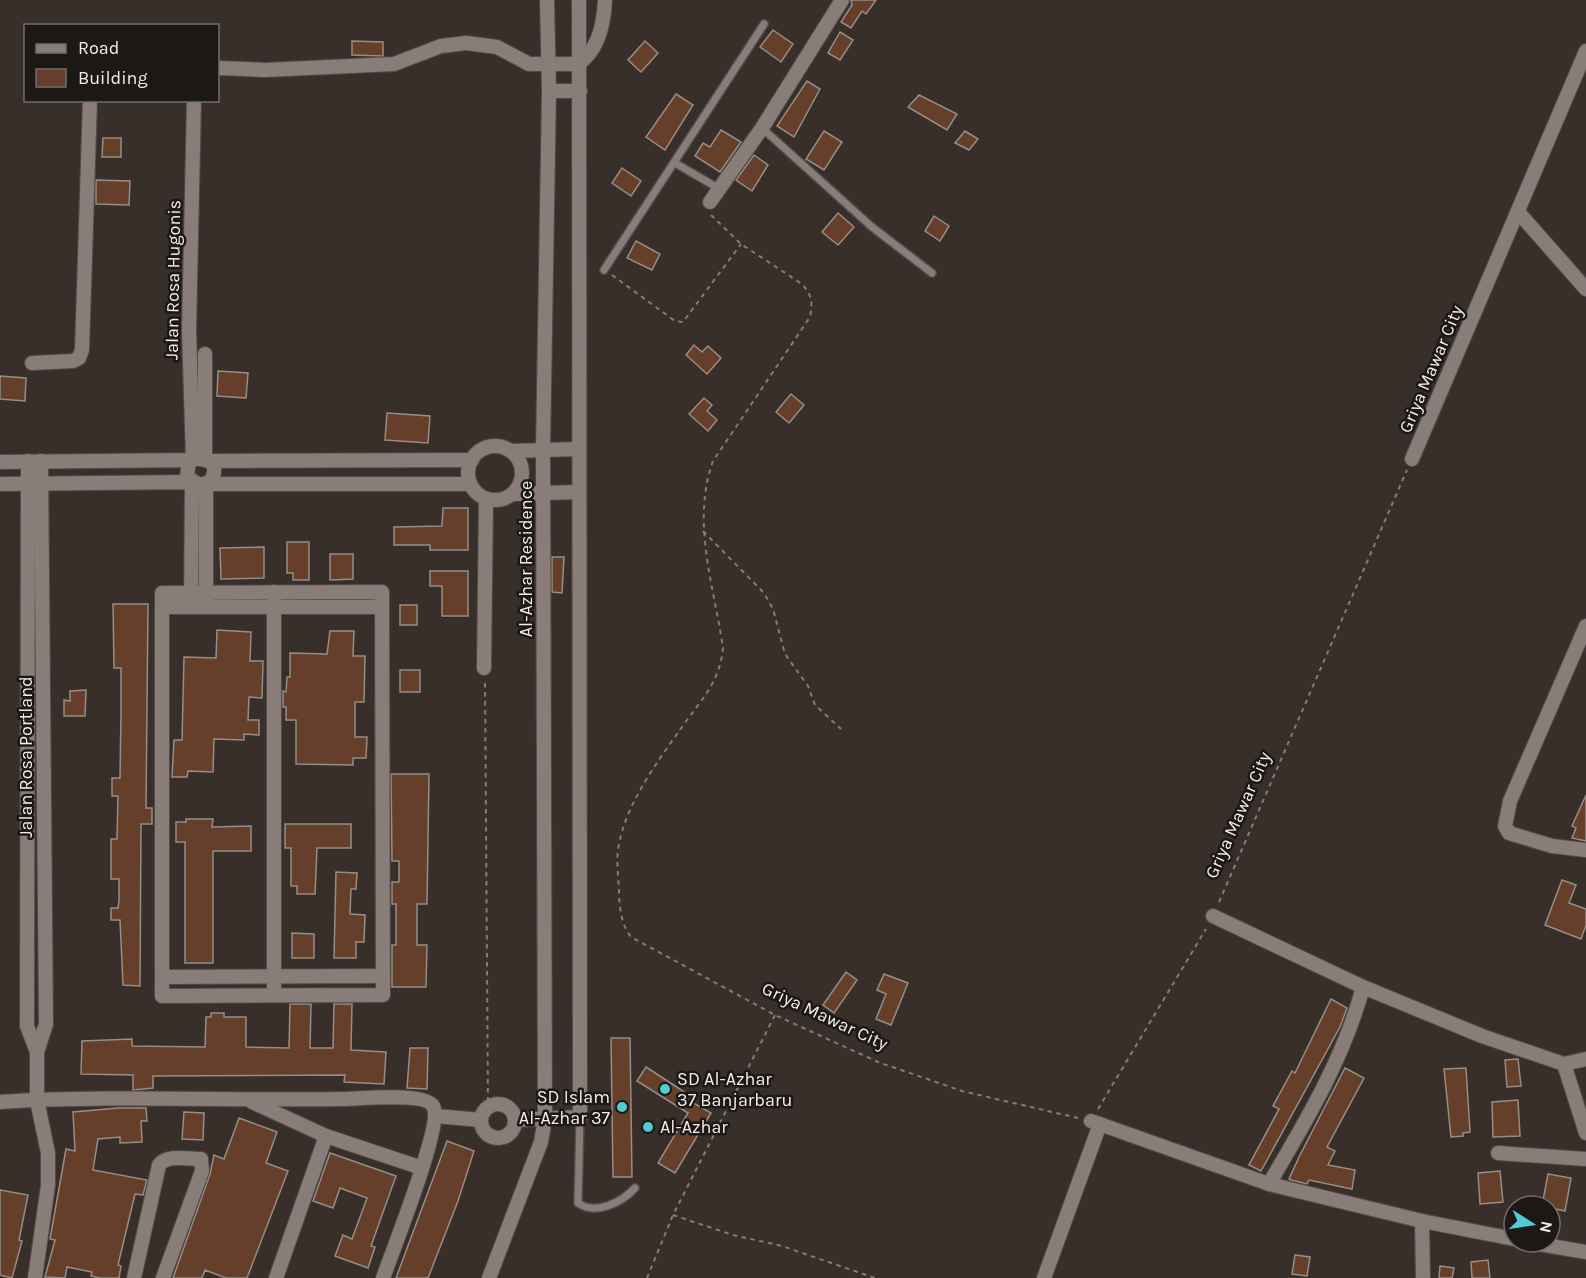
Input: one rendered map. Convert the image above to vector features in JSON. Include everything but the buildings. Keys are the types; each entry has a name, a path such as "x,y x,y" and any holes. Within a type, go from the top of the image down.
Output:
{"street":[{"name":"Al-Azhar Residence","path":"489,1278 542,1142 545,1119 545,493 543,450 549,91 548,0"},
{"path":"515,1120 580,1117 579,0"},
{"path":"219,68 265,70 394,64 441,46 466,43 497,47 524,62 548,65 580,63 598,40 603,28 605,0"},
{"path":"710,202 762,128 842,0"},
{"name":"Griya Mawar City","path":"1412,459 1519,213 1586,51"},
{"path":"549,91 580,91"},
{"path":"32,363 74,361 79,358 82,350 90,102"},
{"name":"Jalan Rosa Hugonis","path":"194,102 189,330 199,460"},
{"path":"1519,213 1586,289"},
{"name":"Jalan Rosa Hugonis","path":"199,460 205,354"},
{"path":"578,449 512,452 495,446 486,447 472,460 468,472 470,484 477,494 486,499 500,501 514,494 579,492"},
{"path":"512,452 521,464 522,472 522,480 514,494"},
{"path":"199,460 187,477 198,485 470,484"},
{"path":"191,608 198,593 206,484 214,474 199,460"},
{"path":"426,460 426,484"},
{"path":"0,462 472,460"},
{"name":"Jalan Rosa Portland","path":"35,461 27,1026 37,1052 37,1100 48,1153 48,1185 36,1278"},
{"path":"0,484 192,482"},
{"path":"192,482 198,593 206,607"},
{"path":"484,668 486,499"},
{"path":"274,592 274,995"},
{"path":"382,592 383,995 162,996 162,593 198,593 382,592"},
{"path":"162,608 382,607"},
{"path":"1586,626 1510,801 1505,826 1509,833 1532,841 1586,850"},
{"path":"1213,916 1363,987 1482,1036 1564,1064 1586,1059"},
{"path":"162,976 382,976"},
{"path":"1269,1184 1308,1118 1342,1050 1363,987"},
{"path":"1564,1064 1586,1133"},
{"path":"245,1098 326,1136 422,1168"},
{"path":"0,1102 245,1098 421,1099 431,1102 436,1116 422,1168 382,1278"},
{"path":"503,1105 511,1110 515,1120 508,1135 498,1139 483,1131 481,1120 488,1107 503,1105"},
{"path":"436,1116 481,1120"},
{"path":"1044,1278 1096,1123 1269,1184 1422,1221 1502,1237"},
{"path":"276,1278 326,1136"},
{"path":"1498,1153 1586,1159"},
{"path":"134,1278 159,1165 170,1158 201,1159 202,1171 162,1278"},
{"path":"1422,1221 1424,1278"},
{"path":"1562,1248 1586,1252"}],"lane":[{"path":"604,270 764,24"},
{"path":"762,128 872,227 932,273"},
{"path":"675,163 718,188"},
{"path":"580,1117 578,1203 585,1207 600,1207 623,1200 635,1188"}],"path":[{"path":"710,202 712,217 741,244 802,284 810,292 813,304 810,317 713,461 702,504 704,531 764,592 773,609 785,654 808,686 814,705 841,729"},
{"path":"604,270 675,321 683,322 741,244"},
{"name":"Griya Mawar City","path":"704,531 723,648 720,670 663,755 624,826 619,845 619,895 627,931 632,937 775,1015 868,1058 962,1091 1096,1123 1213,916 1412,459"},
{"path":"484,668 488,1107"},
{"path":"646,1278 673,1215 775,1015"},
{"path":"673,1215 733,1235 782,1246 875,1278"}],"place":[{"name":"SD Al-Azhar 37 Banjarbaru","path":"665,1089"},
{"name":"SD Islam Al-Azhar 37","path":"622,1107"},
{"name":"Al-Azhar","path":"648,1127"}]}
